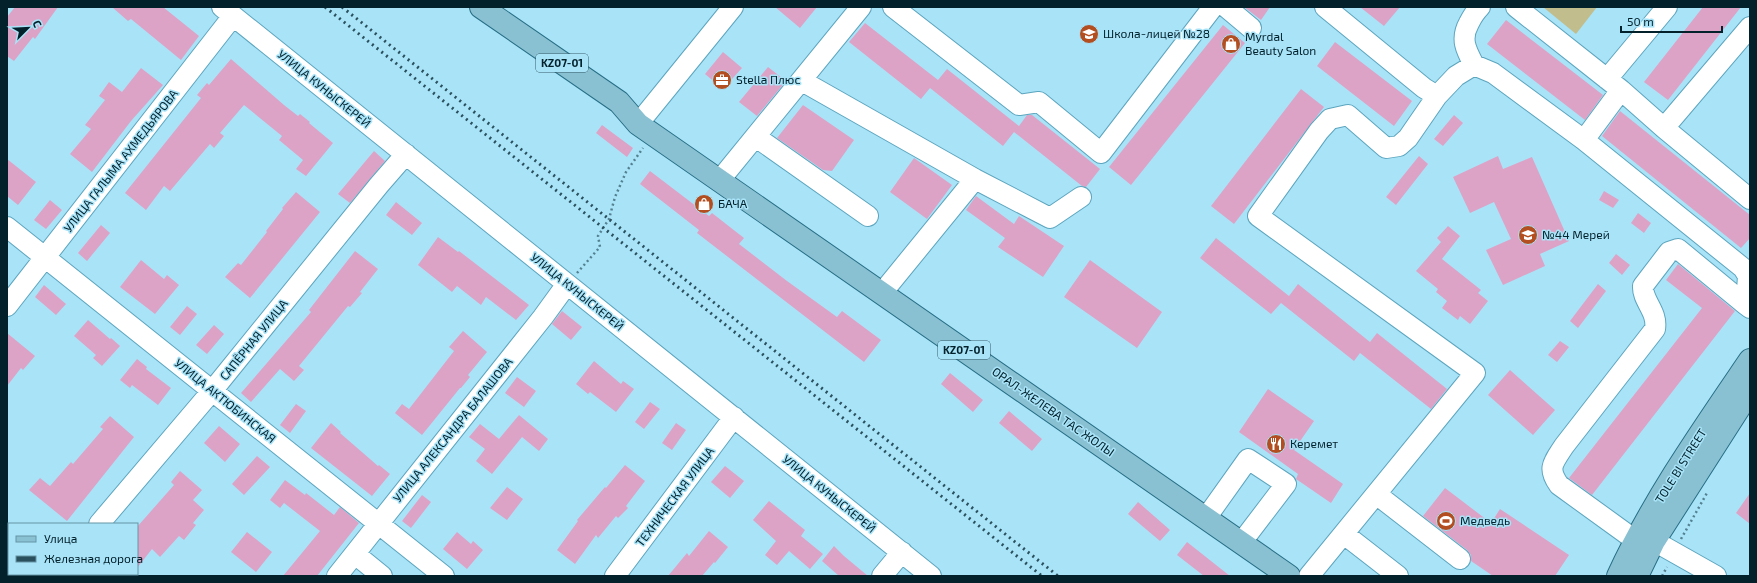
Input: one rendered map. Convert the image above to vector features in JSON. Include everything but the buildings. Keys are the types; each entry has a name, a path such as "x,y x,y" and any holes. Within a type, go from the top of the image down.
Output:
{"main road":[{"name":"KZ07-01","path":"481,7 620,102 638,124"},
{"name":"ОРАЛ-ЖЕЛЕВА ТАС ЖОЛЫ","path":"638,124 1289,576"},
{"name":"TOLE BI STREET","path":"1637,576 1644,541 1703,429 1750,360"},
{"name":"TOLE BI STREET","path":"1618,576 1750,391"}],"street":[{"path":"638,124 733,7"},
{"path":"719,181 861,7"},
{"path":"893,7 1019,105 1039,102 1101,153 1213,7"},
{"path":"1226,7 1251,28"},
{"path":"1325,7 1424,88 1437,96"},
{"path":"1480,7 1475,12 1464,32 1465,47 1474,65 1493,73 1584,140 1744,268 1748,276 1748,307"},
{"path":"1516,7 1614,85 1750,199"},
{"path":"1584,140 1614,85 1667,7"},
{"name":"УЛИЦА КУНЫСКЕРЕЙ","path":"228,11 931,576"},
{"name":"УЛИЦА ГАЛЫМА АХМЕДЬЯРОВА","path":"7,306 46,258 228,11"},
{"path":"1664,128 1743,48 1750,26"},
{"path":"1309,576 1475,372 1258,216 1330,118 1348,115 1386,148 1399,146 1408,138 1437,96 1456,76 1474,65"},
{"path":"802,81 975,179 1050,218 1081,196"},
{"path":"756,137 868,216"},
{"name":"САПЁРНАЯ УЛИЦА","path":"100,523 212,391 378,185 406,154"},
{"path":"882,293 975,179"},
{"name":"УЛИЦА АКТЮБИНСКАЯ","path":"7,227 444,576"},
{"path":"1716,576 1675,552 1644,541 1559,486 1552,475 1552,469 1564,446 1655,329 1656,317 1645,294 1643,286 1669,252 1678,249 1748,307"},
{"name":"УЛИЦА АЛЕКСАНДРА БАЛАШОВА","path":"337,576 543,317 567,284"},
{"name":"ТЕХНИЧЕСКАЯ УЛИЦА","path":"615,576 734,418"},
{"path":"1206,518 1248,459 1286,484 1241,543"},
{"path":"1376,494 1460,559"},
{"path":"1344,534 1398,576"},
{"path":"882,576 902,552"},
{"path":"354,554 382,576"}],"path":[{"path":"567,284 592,258 600,247 598,236 609,219 615,197 626,172 641,149 646,147"},
{"path":"1662,576 1708,492"}],"shaded area":[{"path":"1543,7 1597,7 1576,34"}],"railway":[{"path":"325,7 1042,576"},
{"path":"342,7 1058,576"}],"place":[{"name":"Школа-лицей №28","path":"1089,34"},
{"name":"Myrdal Beauty Salon","path":"1231,44"},
{"name":"Stella Плюс","path":"722,80"},
{"name":"БАЧА","path":"704,204"},
{"name":"№44 Мерей","path":"1528,235"},
{"name":"Керемет","path":"1276,444"},
{"name":"Медведь","path":"1446,521"}]}
